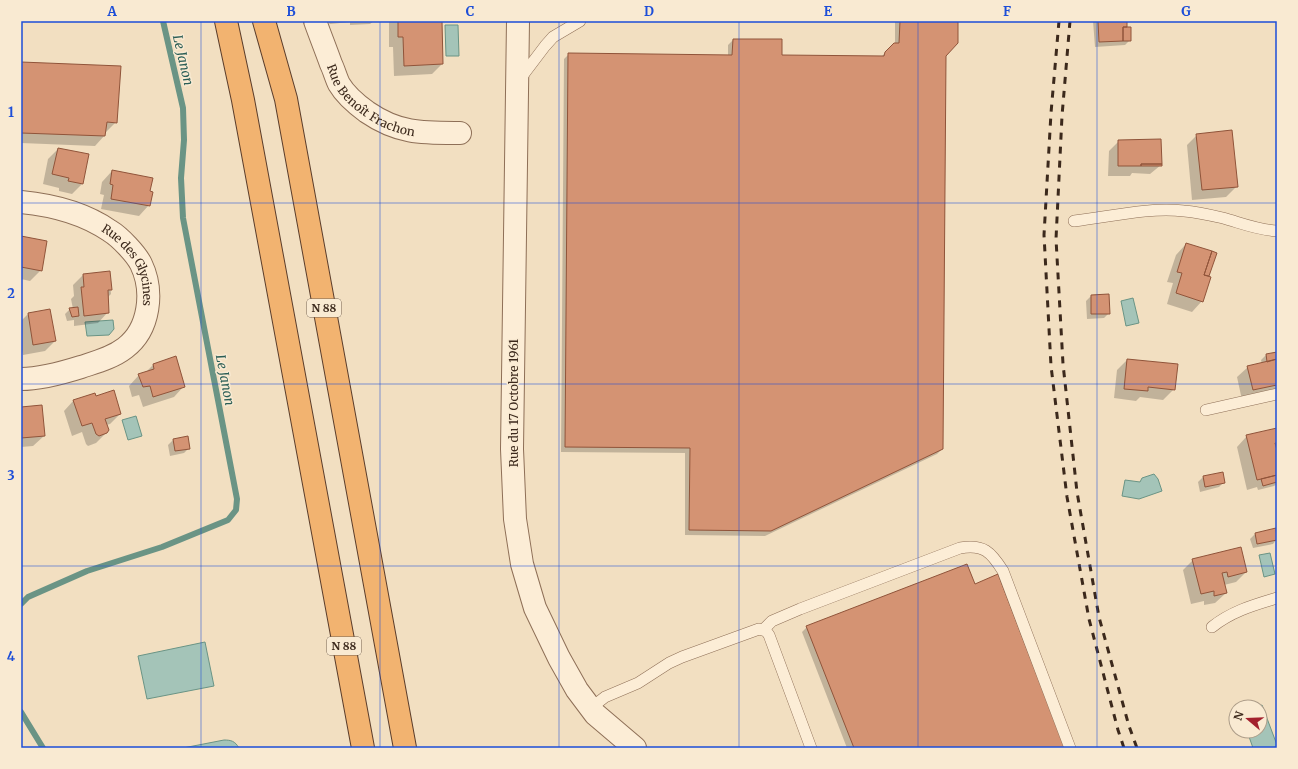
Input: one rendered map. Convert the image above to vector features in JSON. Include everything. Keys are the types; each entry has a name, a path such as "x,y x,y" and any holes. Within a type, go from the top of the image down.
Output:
{"highway":[{"name":"N 88","path":"226,21 243,100 363,748"},
{"name":"N 88","path":"264,21 286,99 405,748"}],"street":[{"name":"Rue Benoît Frachon","path":"315,21 338,83 349,97 360,107 375,118 392,126 409,131 425,133 460,133"},
{"name":"Rue du 17 Octobre 1961","path":"518,21 512,449 515,519 522,564 535,608 559,658 577,690 595,714 635,748"},
{"name":"Rue des Glycines","path":"21,202 61,209 88,218 112,231 127,246 140,264 148,285 148,301 146,318 138,334 125,348 103,360 60,374 21,379"}],"lane":[{"path":"516,84 545,46 553,38 580,21"},
{"path":"1074,221 1133,212 1182,211 1204,214 1254,228 1277,231"},
{"path":"1206,410 1277,394"},
{"path":"763,630 772,621 800,609 960,548 970,546 985,550 994,557 1003,571 1070,748"},
{"path":"1212,626 1232,613 1277,598"},
{"path":"591,708 605,697 638,683 669,663 759,629 763,630 769,635 811,748"}],"shaded area":[{"path":"445,25 458,25 459,56 446,56"},
{"path":"1133,298 1139,323 1126,326 1121,301"},
{"path":"113,320 114,329 109,335 87,336 85,322"},
{"path":"136,416 142,436 128,440 122,420"},
{"path":"1154,474 1158,479 1162,491 1139,499 1122,496 1125,480 1140,482 1142,478"},
{"path":"1270,553 1275,574 1264,577 1259,555"},
{"path":"205,642 214,686 147,699 138,656"},
{"path":"1268,721 1277,746 1273,748 1253,748 1250,739 1268,739"},
{"path":"224,740 233,741 239,748 183,748"}],"building":[{"path":"398,21 442,21 443,64 404,66 403,37 398,37"},
{"path":"900,21 958,21 958,43 946,56 943,449 771,531 689,530 690,448 565,447 568,53 732,55 733,39 782,39 782,55 884,56 885,52 894,43 899,43"},
{"path":"1098,21 1127,21 1127,27 1123,27 1123,41 1099,42"},
{"path":"1123,27 1131,27 1131,41 1123,41"},
{"path":"21,62 121,66 117,123 107,122 105,136 21,133"},
{"path":"1232,130 1238,187 1202,190 1196,134"},
{"path":"1161,139 1162,164 1118,166 1118,140"},
{"path":"58,148 89,154 83,184 68,181 69,178 52,174"},
{"path":"1141,164 1162,164 1162,166 1141,166"},
{"path":"112,170 153,178 150,191 153,192 150,206 111,199 113,185 110,184"},
{"path":"21,236 47,241 42,271 21,267"},
{"path":"1186,243 1212,251 1204,275 1211,277 1203,302 1176,293 1182,273 1177,272"},
{"path":"1212,251 1217,253 1209,276 1204,275"},
{"path":"110,271 112,290 108,290 109,313 84,316 81,287 84,287 83,274"},
{"path":"1109,294 1110,314 1091,314 1091,295"},
{"path":"78,307 79,316 72,317 69,308"},
{"path":"50,309 56,341 33,345 28,313"},
{"path":"1277,352 1277,359 1267,362 1266,354"},
{"path":"176,356 185,387 153,397 150,386 143,387 138,374 154,369 153,364"},
{"path":"1127,359 1178,364 1175,390 1148,387 1148,391 1124,389"},
{"path":"1277,359 1277,385 1253,390 1247,366"},
{"path":"114,390 121,414 105,419 109,430 107,433 99,436 96,434 92,423 82,426 73,400 95,393 96,396"},
{"path":"42,405 45,436 21,438 21,407"},
{"path":"1277,428 1277,443 1275,443 1277,450 1277,475 1257,480 1246,435"},
{"path":"188,436 190,449 175,451 173,439"},
{"path":"1223,472 1225,483 1205,487 1203,476"},
{"path":"1277,475 1277,482 1263,486 1261,479"},
{"path":"1276,528 1277,540 1257,544 1255,533"},
{"path":"1241,547 1247,572 1228,577 1227,572 1222,573 1227,593 1214,596 1214,591 1201,594 1192,559"},
{"path":"967,564 975,584 998,574 1065,748 854,748 806,626"}],"waterway":[{"name":"Le Janon","path":"21,604 28,597 87,571 162,547 228,520 236,510 237,499 183,218 181,178 184,140 183,108 163,21"},
{"name":"Le Janon","path":"21,712 43,748"}],"railway":[{"path":"1059,21 1051,113 1044,235 1051,366 1067,497 1089,619 1124,748"},
{"path":"1070,21 1062,116 1056,239 1063,364 1077,492 1099,617 1129,726 1137,748"}]}
